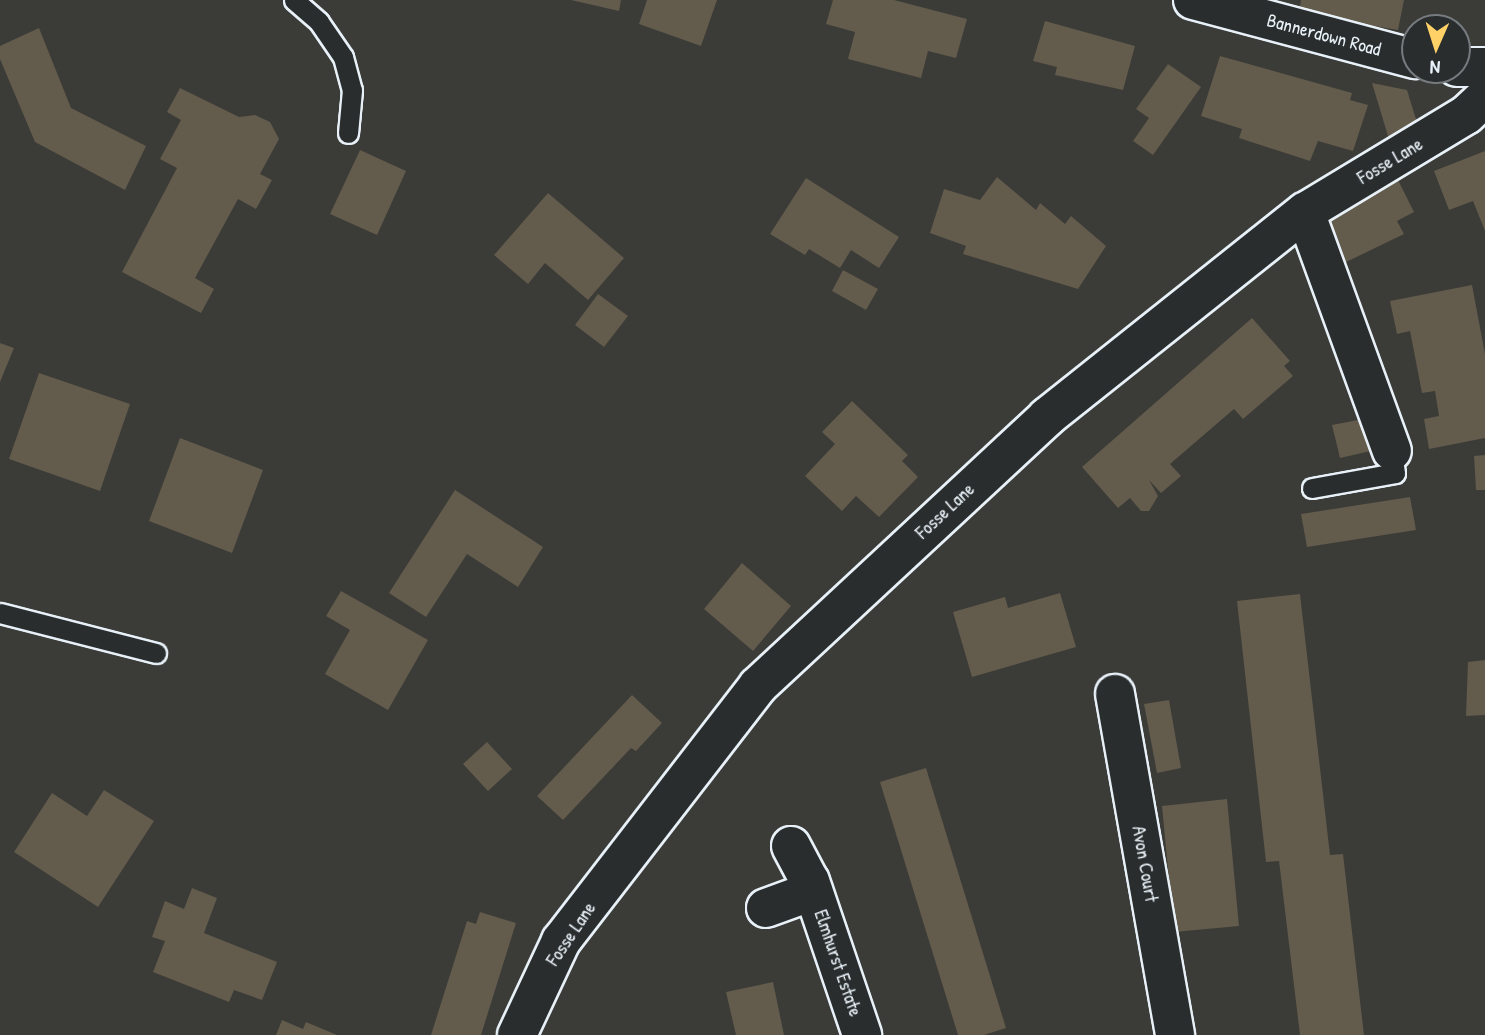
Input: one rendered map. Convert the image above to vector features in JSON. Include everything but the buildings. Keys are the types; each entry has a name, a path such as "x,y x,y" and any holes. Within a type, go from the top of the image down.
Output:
{"street":[{"name":"Bannerdown Road","path":"1193,0 1401,55"},
{"name":"Fosse Lane","path":"517,1035 561,942 758,686 1047,417 1305,212 1466,115 1485,97"},
{"path":"1305,212 1392,450"},
{"name":"Avon Court","path":"1115,694 1175,1035"},
{"name":"Elmhurst Estate","path":"791,846 813,891 862,1035"},
{"name":"Elmhurst Estate","path":"766,908 813,891"}],"lane":[{"path":"294,0 319,22 343,57 352,90 348,133"},
{"path":"1312,488 1395,472 1392,450"},
{"path":"0,613 156,653"}]}
